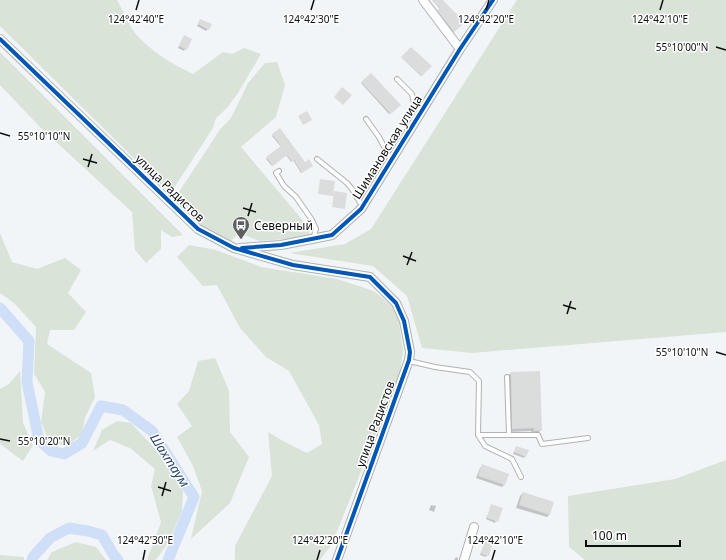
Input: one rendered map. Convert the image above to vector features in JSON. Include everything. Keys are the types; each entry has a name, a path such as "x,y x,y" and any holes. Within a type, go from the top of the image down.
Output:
{"street":[{"path":"423,0 460,49"},
{"name":"Шимановская улица","path":"234,248 281,245 313,240 332,235 362,206 460,49 493,0"},
{"name":"улица Радистов","path":"0,39 198,230 234,248 293,265 370,277 396,303 404,321 410,352 409,360 337,560"},
{"path":"464,560 474,527"}],"lane":[{"path":"397,79 412,94 414,103 422,111"},
{"path":"366,119 379,136 391,160"},
{"path":"317,159 347,183 362,206"},
{"path":"279,171 276,172 284,186 296,197 312,220 316,229 313,240"},
{"path":"409,360 435,367 470,372 479,381 478,435 484,446 512,459 522,476"},
{"path":"507,377 508,434"},
{"path":"478,435 538,435 542,444 588,438"}],"shaded area":[{"path":"0,0 117,0 132,29 147,46 177,66 193,74 223,52 232,54 244,48 261,54 238,93 227,108 216,118 213,128 170,194 0,26"},
{"path":"517,0 726,0 726,332 472,353 422,348 407,296 373,266 289,253 345,244 371,229"},
{"path":"0,52 183,235 172,237 161,230 161,249 146,263 135,250 132,212 41,128 0,85"},
{"path":"277,62 285,85 276,117 241,147 310,229 309,237 260,241 239,233 231,241 203,227 178,202 177,195 221,128 231,118 248,83 265,63"},
{"path":"0,233 12,262 37,269 65,258 81,270 68,293 86,312 74,330 50,330 47,344 91,373 95,397 85,418 82,434 67,446 49,442 41,422 45,392 34,374 36,327 14,303 0,293"},
{"path":"189,245 216,250 261,267 337,279 374,291 393,307 399,323 403,350 400,374 332,544 320,560 235,560 235,546 272,476 268,432 307,453 322,444 319,425 289,371 266,357 240,328 217,285 203,286 177,257"},
{"path":"215,358 229,391 230,432 249,457 230,503 191,539 202,491 193,466 177,437 192,426 177,404 189,391 198,361"},
{"path":"20,371 23,423 33,445 23,461 0,444 0,389 9,384"},
{"path":"117,421 131,423 162,456 183,491 182,511 169,541 156,560 147,560 161,522 151,486 155,469 130,448 110,440 93,451 102,430"},
{"path":"726,460 726,560 585,560 569,547 568,496 675,479"},
{"path":"76,542 96,547 106,560 47,560 52,552"},
{"path":"0,555 24,557 24,560 0,560"}],"building":[{"path":"432,0 443,0 465,23 454,32 437,10 440,8"},
{"path":"200,19 212,24 209,30 198,24"},
{"path":"184,35 192,39 187,50 179,46"},
{"path":"411,47 432,66 422,76 401,57"},
{"path":"371,73 401,105 391,114 361,82"},
{"path":"342,87 352,95 343,105 334,97"},
{"path":"307,111 312,120 303,125 298,116"},
{"path":"280,128 305,162 309,159 313,166 302,173 294,160 292,162 287,155 273,166 266,157 281,146 272,134"},
{"path":"320,179 335,181 333,196 318,194"},
{"path":"334,191 347,193 345,209 332,207"},
{"path":"540,371 542,430 534,431 534,428 512,429 511,372"},
{"path":"516,446 529,450 526,457 514,452"},
{"path":"482,464 509,474 505,485 478,476"},
{"path":"523,492 554,502 550,515 519,505"},
{"path":"491,504 503,508 498,522 487,518"},
{"path":"485,541 493,543 489,556 481,554"}],"waterway":[{"name":"Шахтаум","path":"0,308 29,341 27,382 39,440 51,451 64,454 82,443 101,406 123,410 152,431 194,497 168,560"},
{"name":"Шахтаум","path":"32,560 50,538 69,528 102,535 118,560"}],"cycle path":[{"path":"242,248 281,245 332,235 361,209 460,49 493,0"},
{"path":"0,39 198,229 234,248 293,265 370,277 396,303 404,321 410,352 409,360 337,560"}],"place":[{"name":"Северный","path":"241,240"}]}
